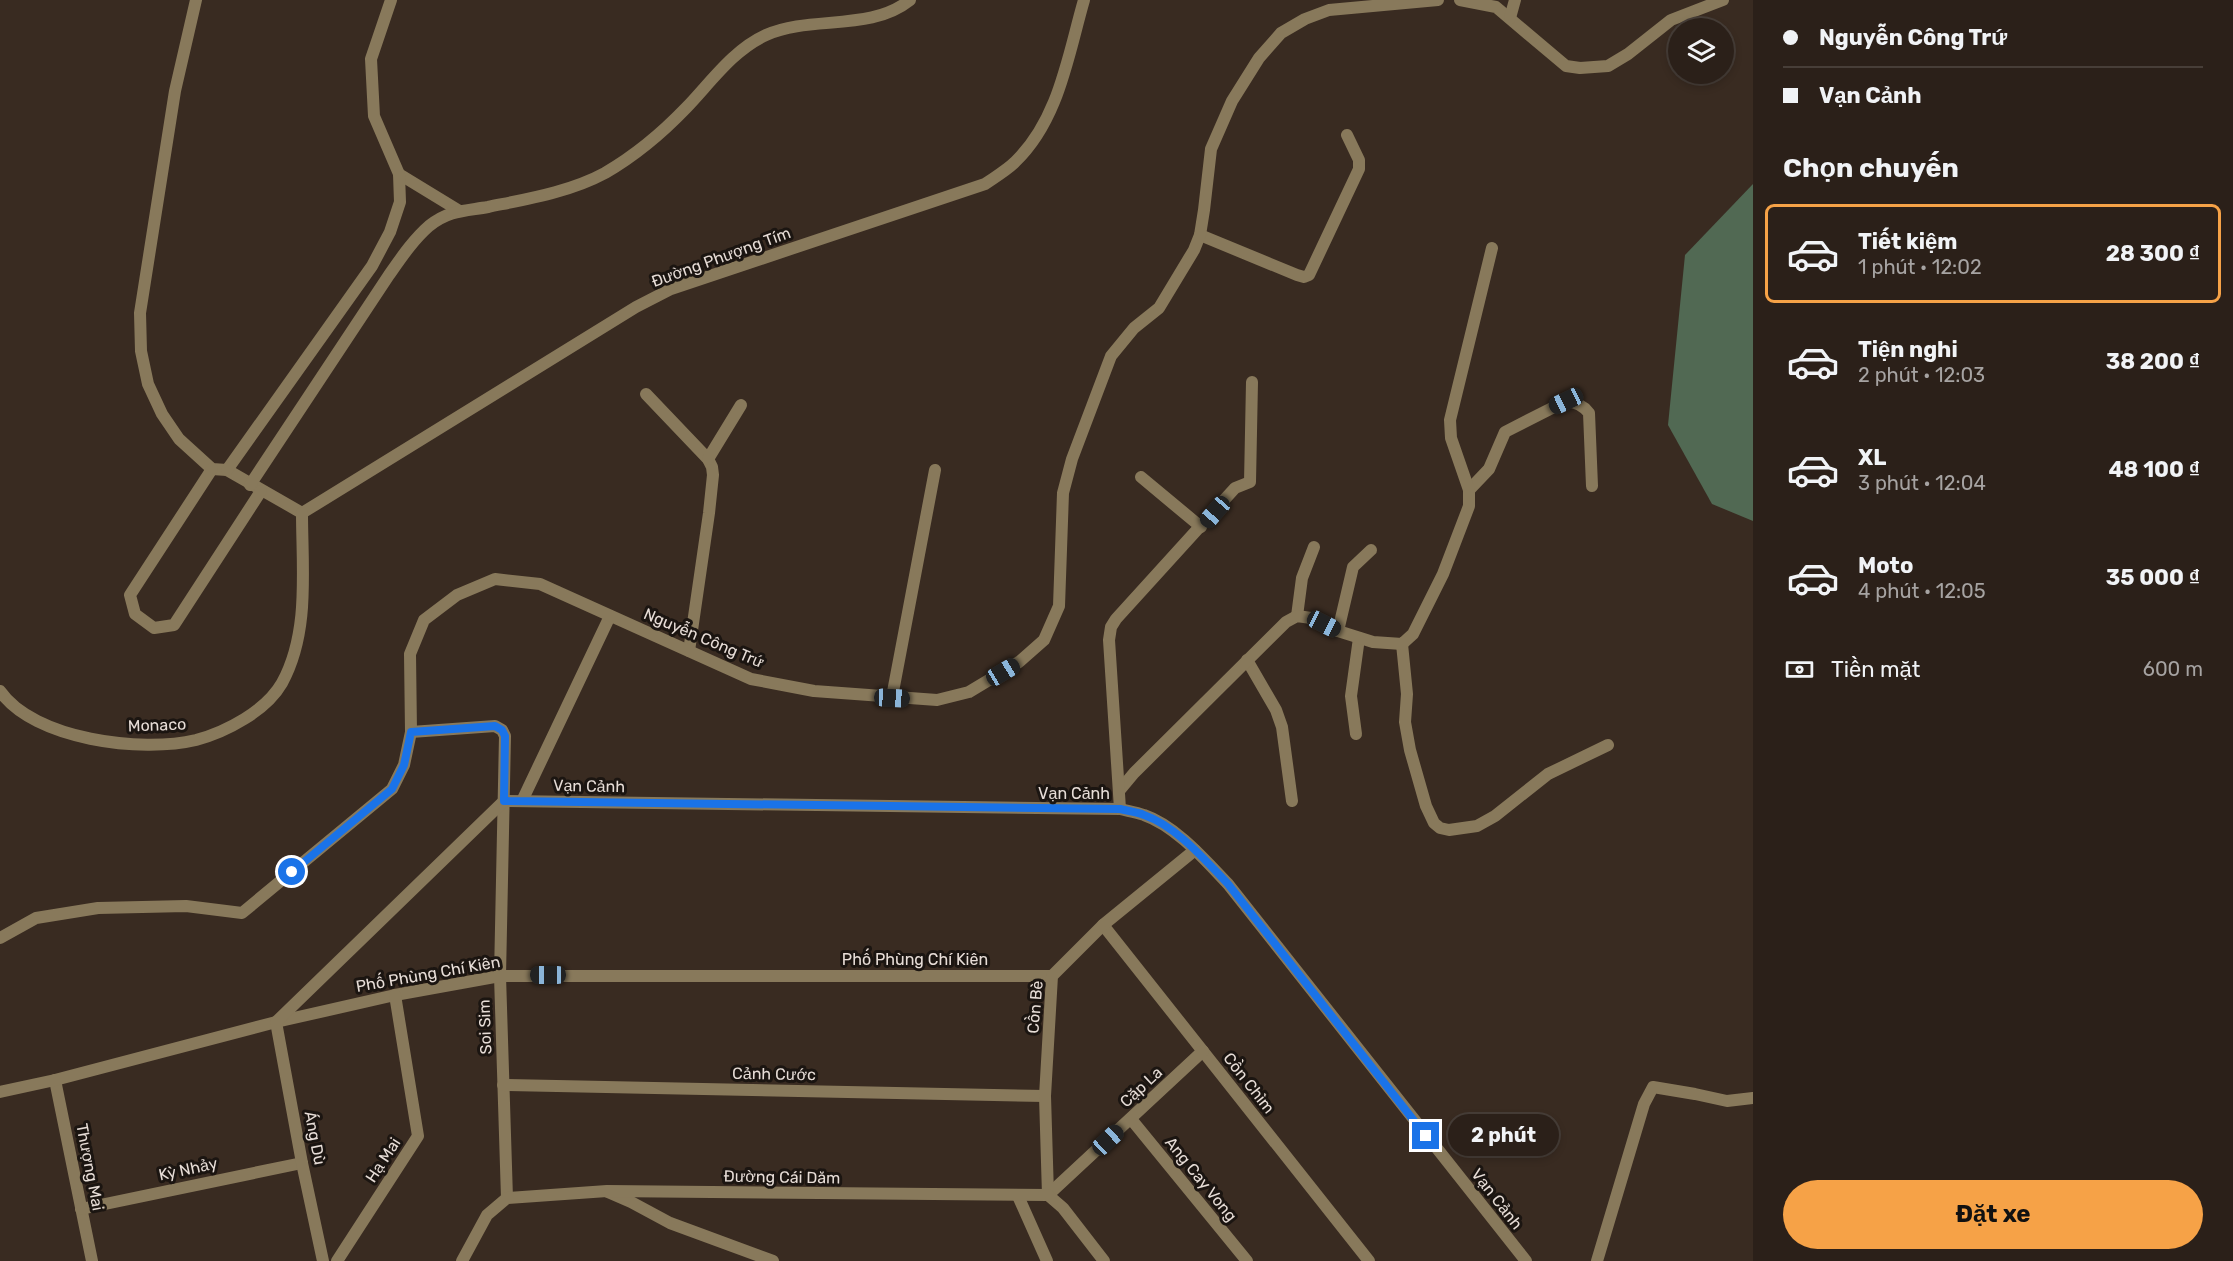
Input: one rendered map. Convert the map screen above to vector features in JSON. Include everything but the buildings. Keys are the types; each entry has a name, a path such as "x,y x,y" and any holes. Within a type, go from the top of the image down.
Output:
{"street":[{"path":"196,0 175,92 140,313 141,351 148,384 162,414 179,439 212,469 227,470 302,513"},
{"path":"227,470 372,266 390,232 400,202 399,174 374,116 371,59 391,0"},
{"path":"212,469 130,595 135,614 154,628 174,625 256,488 409,247 430,225 458,210 486,207 575,187 604,173 632,157 661,134 743,48 767,34 800,25 877,16 910,0"},
{"name":"Đường Phượng Tím","path":"302,513 636,307 671,289 985,184 1015,163 1040,130 1054,105 1084,0"},
{"name":"Nguyễn Công Trứ","path":"0,938 36,918 98,908 186,906 242,914 392,789 404,765 411,732 410,654 424,620 457,595 495,579 540,584 751,679 814,691 937,700 969,692 1019,663 1044,640 1059,606 1063,494 1072,459 1111,356 1134,328 1159,308 1194,250 1200,235 1210,149 1232,101 1259,58 1281,33 1305,19 1329,10 1378,3 1438,0"},
{"path":"1460,0 1496,7 1566,66 1580,68 1608,66 1628,54 1671,21 1723,0"},
{"path":"1510,18 1515,0"},
{"path":"1200,235 1304,277 1309,275 1359,169 1359,160 1347,135"},
{"path":"399,174 458,210"},
{"path":"1119,791 1246,660 1286,622 1297,616 1311,618 1338,631 1373,642 1402,644 1413,634 1443,574 1469,506 1469,490 1451,438 1450,420 1492,248"},
{"path":"1120,809 1112,711 1109,640 1111,627 1235,488 1251,480 1252,382"},
{"path":"646,394 712,466 713,475 689,651"},
{"path":"1469,490 1489,469 1505,432 1566,401 1584,406 1589,413 1592,486"},
{"path":"708,459 741,405"},
{"path":"892,698 935,470"},
{"path":"1141,477 1201,528"},
{"name":"Monaco","path":"0,691 8,703 43,723 75,736 103,741 143,745 196,740 240,722 271,699 291,664 297,645 302,621 302,513"},
{"path":"1297,616 1302,578 1314,547"},
{"path":"1338,631 1353,567 1371,550"},
{"path":"276,1022 504,801 522,801 610,616"},
{"path":"1356,734 1351,696 1359,638"},
{"path":"1402,644 1407,694 1405,722 1410,750 1426,806 1434,823 1440,828 1449,830 1477,826 1495,816 1548,774 1608,745"},
{"path":"1246,660 1276,710 1282,727 1292,801"},
{"name":"Soi Sim","path":"411,732 495,726 502,730 505,736 500,975 507,1198"},
{"name":"Vạn Cảnh","path":"522,801 1120,809 1145,815 1196,850 1235,894 1526,1261"},
{"name":"Cồn Bè","path":"1048,1195 1045,1096 1052,976 1103,925 1196,850"},
{"name":"Cồn Chìm","path":"1103,925 1369,1261"},
{"name":"Phố Phùng Chí Kiên","path":"0,1092 55,1080 276,1022 394,995 500,975 1052,976"},
{"name":"Hạ Mai","path":"337,1261 418,1136 394,995"},
{"name":"Áng Dù","path":"276,1022 323,1261"},
{"name":"Cặp La","path":"1048,1195 1203,1051"},
{"name":"Thượng Mai","path":"55,1080 92,1261"},
{"name":"Cảnh Cước","path":"503,1084 1045,1096"},
{"path":"1598,1261 1644,1104 1653,1087 1727,1101 1753,1098"},
{"name":"Ang Cay Vong","path":"1131,1119 1247,1261"},
{"name":"Kỳ Nhảy","path":"81,1209 302,1162"},
{"path":"607,1191 670,1223 773,1261"},
{"name":"Đường Cái Dăm","path":"507,1198 607,1191 1048,1195"},
{"path":"1048,1195 1063,1208 1104,1261"},
{"path":"1017,1196 1047,1261"},
{"path":"462,1261 487,1215 507,1198"}],"green space":[{"path":"1753,184 1753,521 1712,504 1668,425 1685,255"}],"route":[{"path":"292,872 392,789 404,765 411,732 495,726 502,730 505,736 504,801 1120,809 1145,815 1164,826 1196,850 1228,884 1426,1136"}]}
